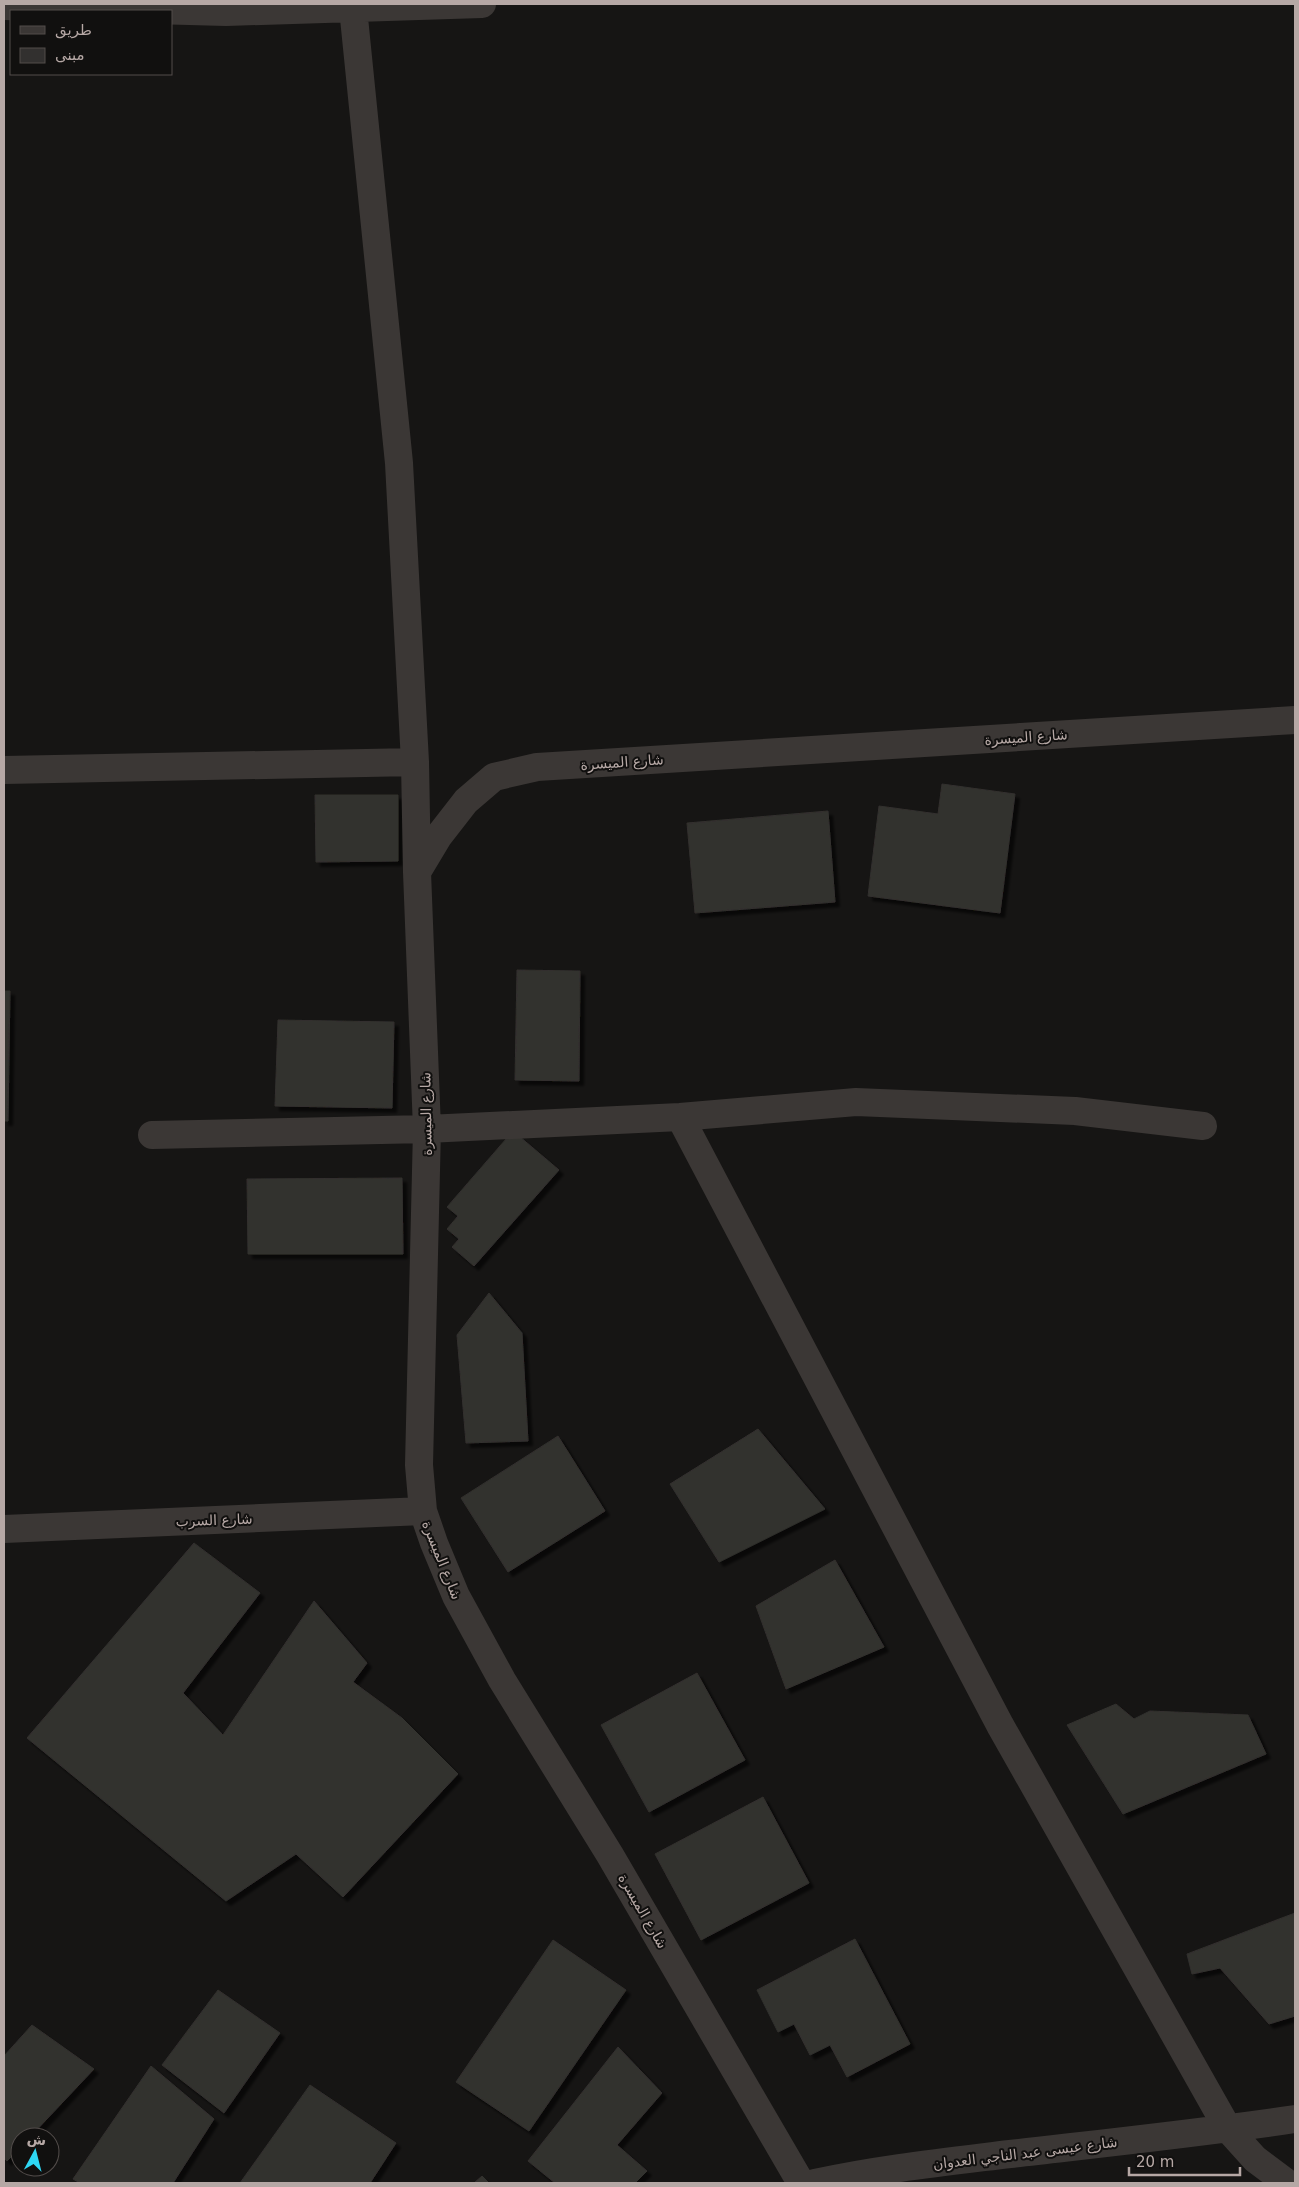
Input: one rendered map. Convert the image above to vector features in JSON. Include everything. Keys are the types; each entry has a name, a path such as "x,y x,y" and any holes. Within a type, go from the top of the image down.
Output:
{"street":[{"path":"172,11 226,12 482,4"},
{"path":"4,6 152,10"},
{"path":"353,8 399,464 415,762 417,872"},
{"name":"شارع الميسرة","path":"801,2183 615,1864 502,1680 456,1596 434,1544 423,1511 420,1465 427,1129 417,872 438,837 466,800 494,777 537,767 1295,720"},
{"path":"4,770 415,762"},
{"path":"152,1135 427,1129 680,1117 856,1102 1075,1111 1204,1126"},
{"path":"680,1117 1000,1725 1228,2129 1255,2159 1287,2183"},
{"name":"شارع السرب","path":"4,1529 423,1511"},
{"name":"شارع عيسى عبد الناجي العدوان","path":"815,2183 847,2176 966,2160 1228,2129 1295,2119"}],"building":[{"path":"942,784 1015,794 1000,913 868,896 879,806 938,814"},
{"path":"315,795 398,795 398,861 316,862"},
{"path":"828,811 835,902 695,913 687,823"},
{"path":"517,970 580,971 579,1081 515,1080"},
{"path":"4,991 10,991 8,1121 4,1121"},
{"path":"278,1020 394,1022 392,1108 275,1106"},
{"path":"513,1131 559,1170 474,1266 452,1247 459,1239 447,1229 458,1216 447,1207"},
{"path":"402,1178 403,1254 248,1254 247,1179"},
{"path":"489,1293 522,1333 528,1441 466,1443 457,1335"},
{"path":"758,1429 825,1509 719,1562 670,1484"},
{"path":"558,1436 605,1511 508,1572 461,1498"},
{"path":"194,1543 260,1593 183,1693 223,1735 314,1601 367,1663 353,1682 402,1718 458,1774 343,1897 296,1854 226,1901 27,1738"},
{"path":"835,1560 884,1647 786,1689 756,1606"},
{"path":"697,1673 745,1760 649,1812 601,1725"},
{"path":"1116,1704 1134,1719 1150,1711 1248,1715 1266,1754 1123,1814 1067,1725"},
{"path":"763,1797 809,1883 701,1940 655,1854"},
{"path":"1295,1913 1295,2016 1269,2024 1220,1968 1192,1974 1187,1954"},
{"path":"855,1939 910,2044 847,2077 830,2045 810,2055 794,2024 778,2032 757,1990"},
{"path":"553,1940 626,1990 529,2131 456,2082"},
{"path":"218,1990 280,2033 224,2113 162,2065"},
{"path":"32,2025 94,2069 39,2127 10,2127 10,2158 7,2161 4,2158 4,2056"},
{"path":"618,2047 662,2093 617,2145 647,2171 635,2183 555,2183 528,2161"},
{"path":"151,2066 214,2119 173,2183 80,2183 73,2179"},
{"path":"310,2085 396,2143 370,2183 240,2183"},
{"path":"482,2176 489,2183 474,2183"}]}
